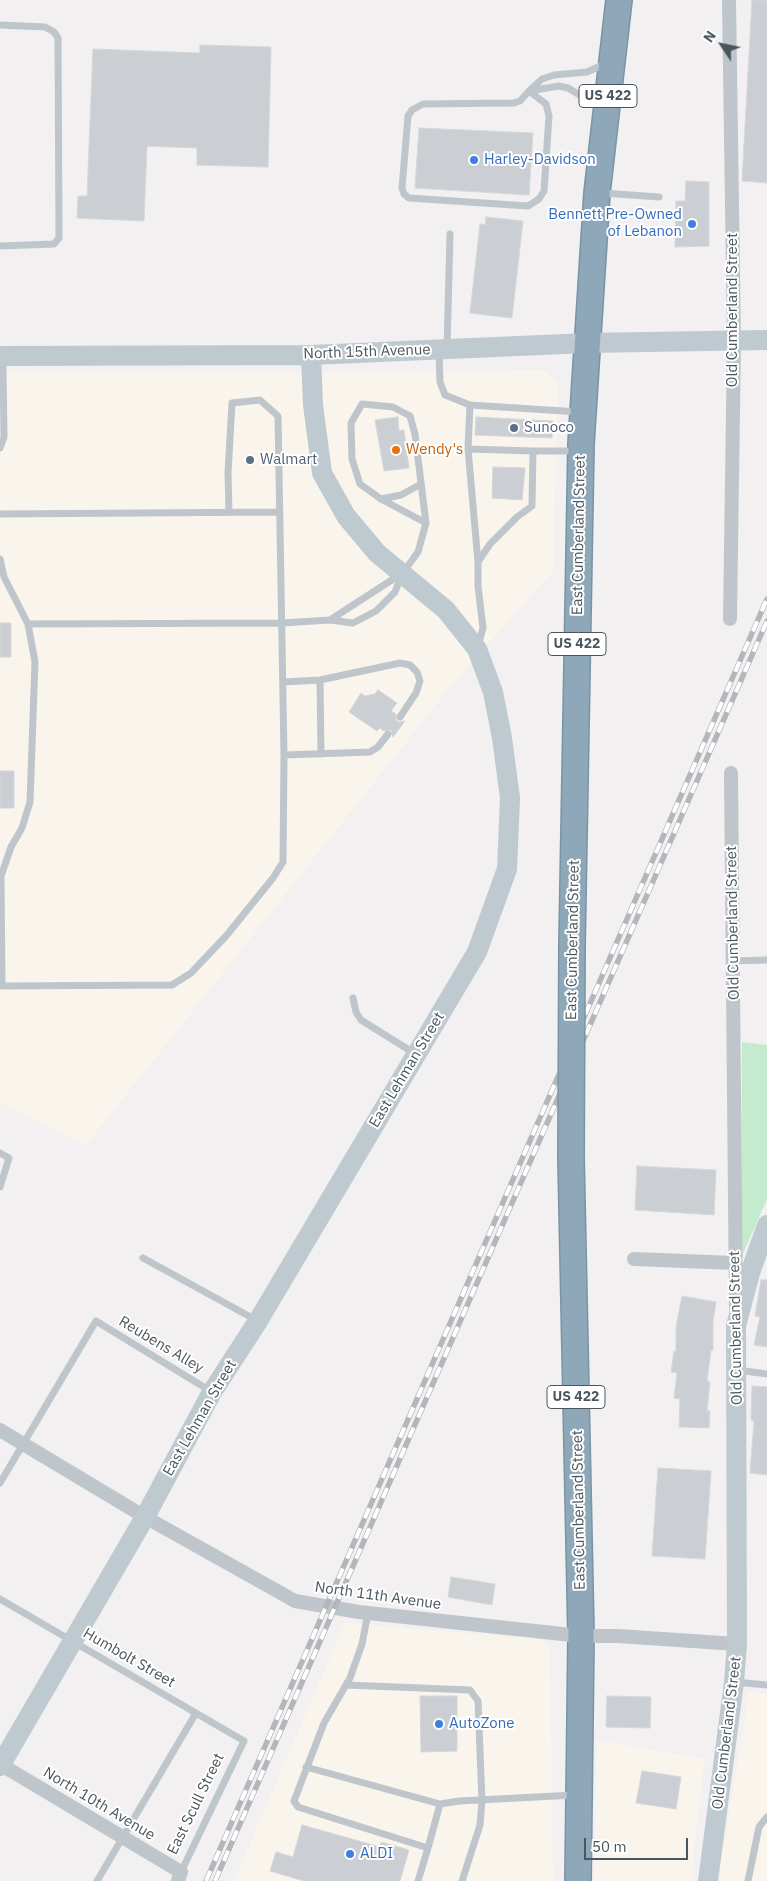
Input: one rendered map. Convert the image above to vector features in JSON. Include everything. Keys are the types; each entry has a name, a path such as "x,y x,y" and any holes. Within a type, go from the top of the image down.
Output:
{"highway":[{"name":"East Cumberland Street","path":"578,1881 581,1636 571,1157 572,945 581,451 597,193 619,0"}],"main road":[{"name":"North 15th Avenue","path":"0,356 311,355 587,343 767,340"},
{"name":"East Lehman Street","path":"0,1765 145,1517 212,1392 258,1321 477,952 507,869 510,798 502,738 493,692 478,649 446,610 377,552 346,516 322,473 313,405 311,355"},
{"path":"736,1326 742,1300 765,1234"},
{"name":"Old Cumberland Street","path":"708,1881 734,1682 737,1644 738,1370 736,1326"}],"street":[{"name":"Old Cumberland Street","path":"729,0 734,341 730,619"},
{"name":"Old Cumberland Street","path":"732,774 734,1263 736,1326"},
{"path":"634,1259 734,1263"},
{"name":"North 11th Avenue","path":"0,1430 145,1517 295,1601 368,1613 581,1636 618,1636 737,1644"},
{"name":"North 10th Avenue","path":"0,1765 124,1838 179,1876"}],"lane":[{"path":"0,25 45,27 54,32 58,38 59,238 54,244 0,246"},
{"path":"529,91 546,104 549,116 544,191 539,199 528,206 409,198 404,194 402,188 408,116 412,110 423,104 514,103 520,101 529,91 542,79 554,75 587,72 612,60"},
{"path":"529,91 559,86 568,88 607,111"},
{"path":"597,193 659,197"},
{"path":"450,234 440,382 445,395 470,406 583,412"},
{"path":"0,361 3,366 4,437 0,448"},
{"path":"0,558 4,577 28,624 35,662 33,770 28,814 5,861 1,876 2,986 172,985 191,974 226,936 273,878 282,862 284,756 278,416 260,400 232,403 228,473 229,512"},
{"path":"28,624 282,623 330,620 353,623 376,611 395,592 402,574 418,552 426,523 415,434 410,416 393,407 362,404 351,423 352,459 360,484 382,499 426,523"},
{"path":"470,406 468,449 483,628 478,649"},
{"path":"468,449 581,451"},
{"path":"478,562 490,544 517,517 532,506 533,451"},
{"path":"382,499 401,495 421,484"},
{"path":"0,514 280,512"},
{"path":"330,620 402,574"},
{"path":"283,682 320,680 397,664 410,665 420,681 416,693 400,717"},
{"path":"320,680 322,754"},
{"path":"284,756 370,752 378,747 388,734"},
{"path":"733,961 767,960"},
{"path":"354,998 356,1012 361,1020 416,1055"},
{"path":"0,1153 9,1158 0,1187"},
{"path":"143,1258 258,1321"},
{"name":"Reubens Alley","path":"25,1444 96,1321 212,1392"},
{"path":"738,1370 767,1374"},
{"path":"0,1484 25,1444"},
{"name":"Humbolt Street","path":"0,1599 244,1741"},
{"path":"368,1613 362,1644 346,1685 324,1723 294,1801 298,1807 428,1848"},
{"path":"734,1682 767,1685"},
{"path":"346,1685 470,1690 478,1701 482,1801 480,1825 462,1881"},
{"path":"97,1881 196,1713"},
{"name":"East Scull Street","path":"179,1876 244,1741"},
{"path":"306,1766 440,1804 579,1795"},
{"path":"418,1881 440,1804"},
{"path":"748,1881 759,1827 767,1817"}],"shaded area":[{"path":"543,370 558,383 553,571 449,688 86,1145 0,1103 0,372 346,373"},
{"path":"345,1623 541,1639 550,1647 553,1881 234,1881"},
{"path":"749,1692 767,1694 767,1881 718,1881"},
{"path":"597,1740 704,1759 691,1881 594,1881"}],"green space":[{"path":"742,1042 767,1045 767,1199 741,1258"}],"building":[{"path":"752,0 767,0 767,183 742,181"},
{"path":"200,45 271,47 268,167 197,165 197,148 147,146 144,221 77,218 78,196 87,196 93,49 200,53"},
{"name":"Harley-Davidson","path":"419,128 533,133 529,195 415,188"},
{"name":"Bennett Pre-Owned of Lebanon","path":"686,181 709,182 709,246 675,247 676,201 685,201"},
{"path":"486,217 523,221 512,318 470,313 480,224 485,225"},
{"name":"Wendy's","path":"398,417 399,431 404,430 409,468 384,471 375,420"},
{"name":"Sunoco","path":"476,417 553,421 552,438 475,435"},
{"path":"493,467 525,468 522,500 492,498"},
{"path":"0,623 11,623 11,657 0,657"},
{"path":"378,690 397,703 391,711 396,714 396,720 399,722 405,721 393,737 391,730 384,731 380,728 377,731 349,712 361,693 365,696 375,694"},
{"path":"0,771 14,771 14,808 0,808"},
{"path":"637,1166 716,1170 714,1215 635,1210"},
{"path":"761,1280 767,1280 767,1347 754,1345 760,1317 755,1316"},
{"path":"682,1296 716,1302 713,1321 713,1350 711,1350 707,1381 710,1382 707,1411 710,1411 709,1428 679,1427 680,1399 674,1398 677,1373 671,1372 674,1351 676,1352 676,1327"},
{"path":"752,1386 767,1387 767,1475 750,1473 754,1421 751,1420"},
{"path":"658,1468 711,1471 705,1559 652,1556"},
{"path":"451,1577 495,1584 492,1605 448,1597"},
{"name":"AutoZone","path":"420,1696 457,1696 457,1751 421,1752"},
{"path":"607,1696 651,1697 650,1728 606,1727"},
{"path":"642,1771 681,1777 676,1809 636,1803"},
{"name":"ALDI","path":"302,1825 380,1847 381,1842 409,1850 400,1881 304,1881 270,1871 276,1852 293,1857"}],"railway":[{"path":"206,1881 767,599"},
{"path":"215,1881 767,621"}],"place":[{"name":"Harley-Davidson","path":"474,160"},
{"name":"Bennett Pre-Owned of Lebanon","path":"692,224"},
{"name":"Sunoco","path":"514,428"},
{"name":"Wendy's","path":"396,450"},
{"name":"Walmart","path":"250,460"},
{"name":"AutoZone","path":"439,1724"},
{"name":"ALDI","path":"350,1854"}]}
